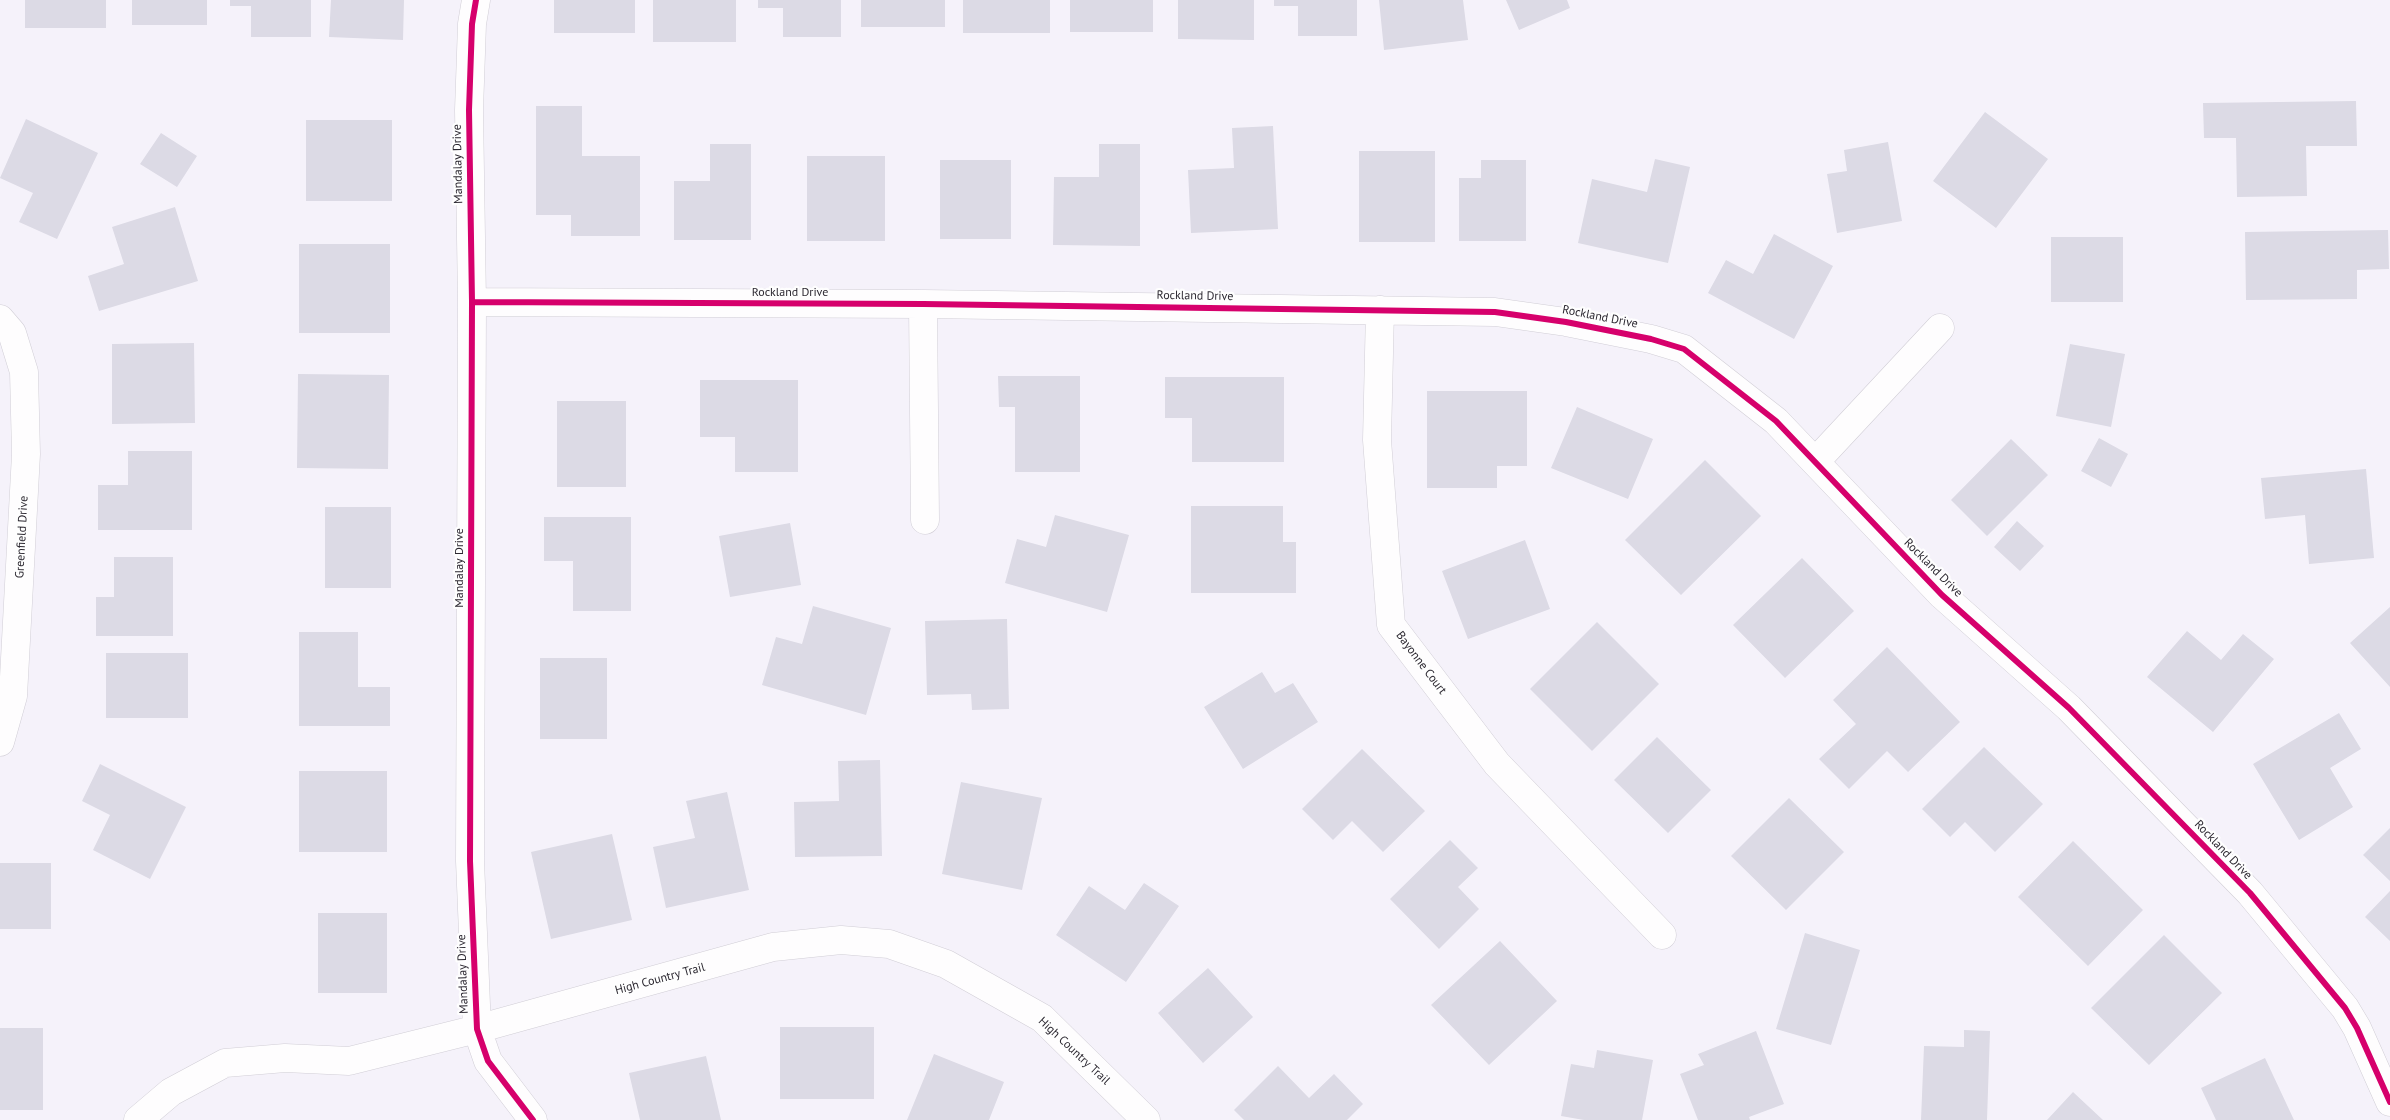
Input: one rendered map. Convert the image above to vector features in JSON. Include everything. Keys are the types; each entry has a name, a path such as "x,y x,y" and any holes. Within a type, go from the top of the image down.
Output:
{"street":[{"name":"Mandalay Drive","path":"476,0 472,24 469,110 472,302 470,861 477,1029 488,1061 533,1120"},
{"name":"Rockland Drive","path":"472,302 923,304 1495,312 1566,322 1651,338 1684,349 1776,421 1942,595 2069,708 2250,893 2345,1008 2357,1028 2390,1102"},
{"path":"923,304 926,520"},
{"name":"Bayonne Court","path":"1380,310 1377,440 1391,625 1497,764 1662,935"},
{"name":"Greenfield Drive","path":"0,742 14,696 26,454 24,372 6,326"},
{"path":"1815,462 1940,328"},
{"name":"High Country Trail","path":"138,1120 171,1092 225,1063 285,1058 350,1061 477,1029 773,947 841,940 889,944 946,964 1042,1018 1146,1120"}],"building":[{"path":"25,0 106,0 106,28 25,28"},
{"path":"132,0 207,0 207,25 132,25"},
{"path":"230,0 311,0 311,37 251,37 251,6 230,6"},
{"path":"331,0 404,0 403,40 329,37"},
{"path":"554,0 635,0 635,33 554,33"},
{"path":"653,0 736,0 736,42 653,42"},
{"path":"758,0 841,0 841,37 783,37 783,8 758,8"},
{"path":"861,0 945,0 945,27 861,27"},
{"path":"963,0 1050,0 1050,33 963,33"},
{"path":"1070,0 1153,0 1153,32 1070,32"},
{"path":"1178,0 1254,0 1254,40 1178,39"},
{"path":"1274,0 1357,0 1357,36 1298,36 1298,6 1274,6"},
{"path":"1379,0 1463,0 1468,40 1384,50"},
{"path":"1506,0 1567,0 1570,8 1519,30"},
{"path":"2356,101 2357,146 2306,146 2307,196 2237,197 2236,138 2204,138 2203,103"},
{"path":"536,106 582,106 582,156 640,156 640,236 571,236 571,215 536,215"},
{"path":"1985,112 2048,159 1996,228 1933,181"},
{"path":"26,119 98,153 57,239 19,222 33,193 0,178"},
{"path":"306,120 392,120 392,201 306,201"},
{"path":"1273,126 1278,229 1191,233 1188,170 1234,168 1232,128"},
{"path":"161,133 197,156 177,187 140,164"},
{"path":"1888,142 1902,221 1837,233 1827,174 1847,171 1844,150"},
{"path":"710,144 751,144 751,240 674,240 674,181 710,181"},
{"path":"1099,144 1140,144 1140,246 1053,245 1054,177 1099,177"},
{"path":"1359,151 1435,151 1435,242 1359,242"},
{"path":"807,156 885,156 885,241 807,241"},
{"path":"1655,159 1690,167 1668,263 1578,243 1592,179 1647,192"},
{"path":"940,160 1011,160 1011,239 940,239"},
{"path":"1481,160 1526,160 1526,241 1459,241 1459,178 1481,178"},
{"path":"175,207 198,281 99,311 88,276 124,264 112,227"},
{"path":"2388,230 2389,269 2357,270 2357,299 2246,300 2245,232"},
{"path":"1774,234 1833,266 1794,339 1708,293 1726,260 1753,274"},
{"path":"2051,237 2123,237 2123,302 2051,302"},
{"path":"299,244 390,244 390,333 299,333"},
{"path":"194,343 195,423 112,424 112,344"},
{"path":"2070,344 2125,354 2111,427 2056,416"},
{"path":"298,374 389,375 388,469 297,468"},
{"path":"998,376 1080,376 1080,472 1015,472 1015,407 999,407"},
{"path":"1165,377 1284,377 1284,462 1192,462 1192,418 1165,418"},
{"path":"700,380 798,380 798,472 735,472 735,437 700,437"},
{"path":"1427,391 1527,391 1527,466 1497,466 1497,488 1427,488"},
{"path":"557,401 626,401 626,487 557,487"},
{"path":"1577,407 1653,439 1628,499 1551,468"},
{"path":"2099,438 2128,454 2111,487 2081,471"},
{"path":"2011,439 2048,475 1987,536 1951,500"},
{"path":"128,451 192,451 192,530 98,530 98,485 128,485"},
{"path":"1705,460 1761,516 1681,595 1625,540"},
{"path":"2366,469 2374,558 2309,564 2305,515 2265,519 2261,478"},
{"path":"1191,506 1283,506 1283,542 1296,542 1296,593 1191,593"},
{"path":"325,507 391,507 391,588 325,588"},
{"path":"1055,515 1129,535 1107,612 1005,583 1017,539 1046,547"},
{"path":"544,517 631,517 631,611 573,611 573,561 544,561"},
{"path":"2017,521 2044,546 2020,571 1994,547"},
{"path":"790,523 801,585 730,597 719,536"},
{"path":"1525,540 1550,609 1468,639 1442,571"},
{"path":"114,557 173,557 173,636 96,636 96,597 114,597"},
{"path":"1802,558 1854,611 1785,678 1733,625"},
{"path":"813,606 891,628 866,715 762,685 776,637 802,644"},
{"path":"2390,607 2390,687 2350,643"},
{"path":"1007,619 1009,709 972,710 971,694 927,695 925,621"},
{"path":"1597,622 1659,684 1592,751 1530,689"},
{"path":"2187,631 2221,660 2243,634 2274,659 2213,732 2147,677"},
{"path":"299,632 358,632 358,687 390,687 390,726 299,726"},
{"path":"1887,647 1960,722 1908,772 1887,751 1849,789 1819,759 1856,724 1833,700"},
{"path":"106,653 188,653 188,718 106,718"},
{"path":"540,658 607,658 607,739 540,739"},
{"path":"1262,672 1275,693 1293,683 1318,722 1243,769 1204,707"},
{"path":"2339,713 2361,749 2330,768 2353,807 2299,840 2253,764"},
{"path":"1657,737 1711,790 1668,833 1614,780"},
{"path":"1984,747 2043,804 1995,852 1965,822 1950,837 1922,809"},
{"path":"1362,749 1425,811 1383,852 1352,821 1333,840 1302,809"},
{"path":"880,760 882,856 795,857 794,802 839,801 838,761"},
{"path":"100,764 186,807 150,879 93,850 110,815 82,801"},
{"path":"299,771 387,771 387,852 299,852"},
{"path":"961,782 1042,798 1022,890 942,874"},
{"path":"727,792 749,890 666,908 653,847 695,838 686,801"},
{"path":"1789,798 1844,852 1786,910 1731,856"},
{"path":"2390,828 2390,881 2363,855"},
{"path":"612,834 632,920 551,939 531,852"},
{"path":"1450,840 1478,868 1458,887 1479,909 1439,949 1390,899"},
{"path":"2073,841 2143,910 2088,966 2018,897"},
{"path":"0,863 51,863 51,929 0,929"},
{"path":"1144,883 1179,906 1126,982 1056,935 1089,886 1125,910"},
{"path":"2390,891 2390,941 2365,917"},
{"path":"318,913 387,913 387,993 318,993"},
{"path":"1805,933 1860,950 1831,1045 1776,1029"},
{"path":"2164,935 2222,993 2149,1065 2091,1008"},
{"path":"1500,941 1557,1001 1489,1065 1431,1005"},
{"path":"1208,968 1253,1017 1203,1063 1158,1013"},
{"path":"780,1027 874,1027 874,1099 780,1099"},
{"path":"0,1028 43,1028 43,1110 0,1110"},
{"path":"1964,1030 1990,1031 1987,1120 1921,1120 1924,1046 1964,1047"},
{"path":"1756,1031 1784,1104 1749,1117 1750,1120 1698,1120 1680,1074 1704,1065 1698,1054"},
{"path":"1597,1050 1653,1060 1642,1120 1584,1120 1561,1116 1571,1064 1594,1068"},
{"path":"934,1054 1004,1082 989,1120 907,1120"},
{"path":"706,1056 721,1120 640,1120 629,1073"},
{"path":"2265,1058 2294,1120 2216,1120 2201,1088"},
{"path":"1278,1066 1309,1098 1334,1074 1363,1104 1347,1120 1244,1120 1234,1110"},
{"path":"2073,1092 2103,1120 2047,1120"}],"cycle path":[{"path":"476,0 472,24 469,110 472,302 470,861 477,1029 488,1061 533,1120"},
{"path":"472,302 923,304 1495,312 1566,322 1651,339 1684,349 1776,421 1942,595 2069,708 2250,893 2345,1008 2357,1028 2390,1102"}]}
